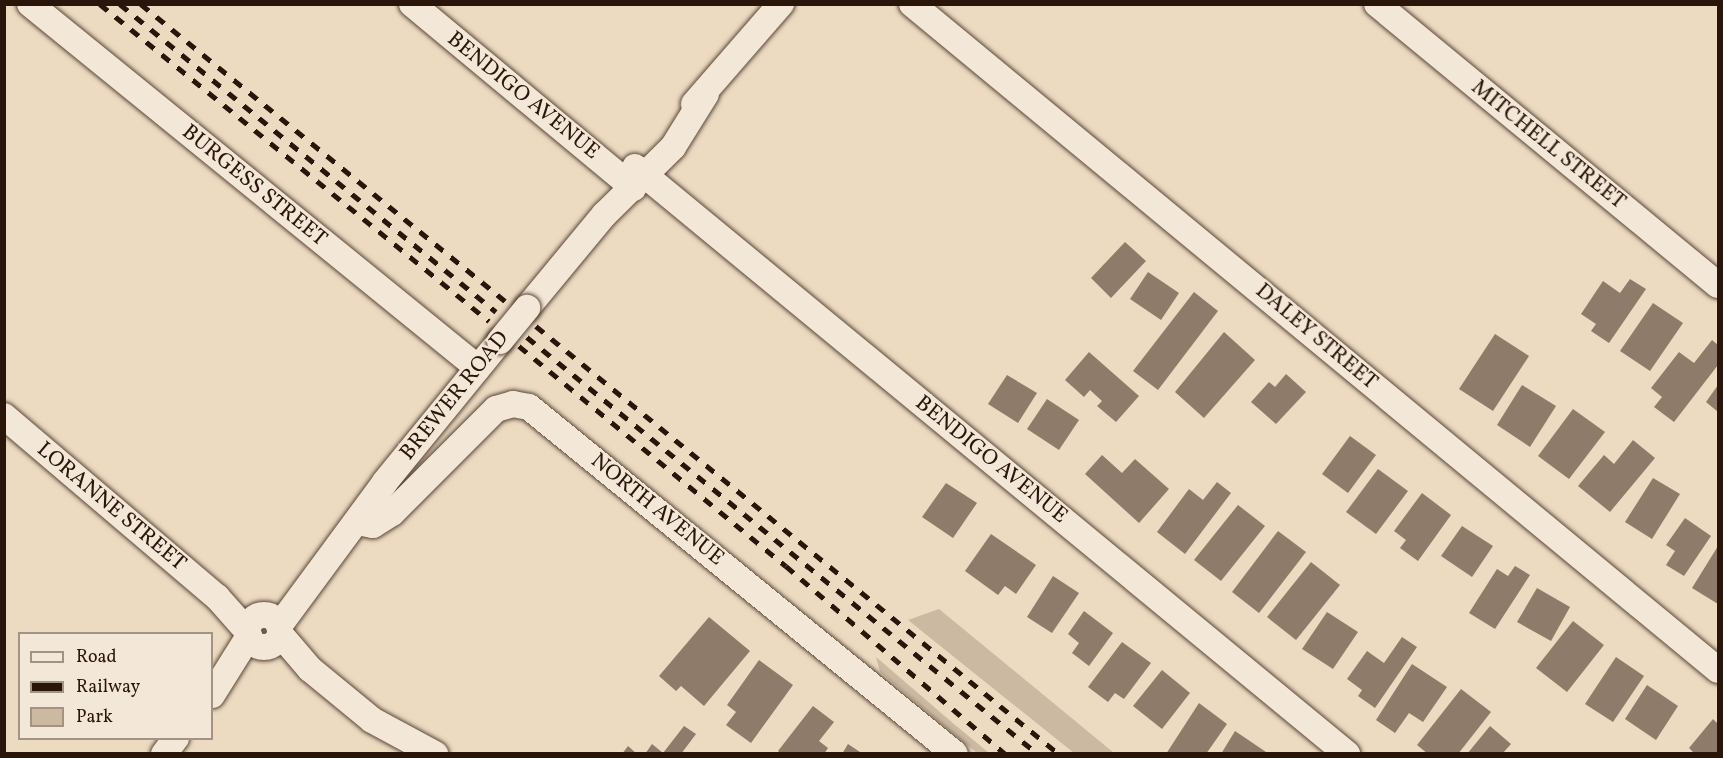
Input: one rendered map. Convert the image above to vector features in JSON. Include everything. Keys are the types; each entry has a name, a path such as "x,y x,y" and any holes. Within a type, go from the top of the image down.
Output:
{"street":[{"name":"BURGESS STREET","path":"30,4 478,368"},
{"name":"BENDIGO AVENUE","path":"412,4 635,178 1347,753"},
{"name":"BREWER ROAD","path":"214,692 310,580 478,368 635,178 692,122 706,94 781,4"},
{"name":"DALEY STREET","path":"912,4 1719,670"},
{"name":"MITCHELL STREET","path":"1377,4 1719,285"},
{"name":"NORTH AVENUE","path":"357,522 373,525 392,513 496,409 513,404 530,407 955,753"},
{"name":"LORANNE STREET","path":"4,416 217,597 264,632"},
{"path":"264,632 385,729 435,753"},
{"path":"164,753 174,740"}],"green space":[{"path":"939,609 1114,753 1074,753 908,620"},
{"path":"876,657 989,753 977,753 880,672"}],"building":[{"path":"1125,242 1146,261 1111,298 1091,278"},
{"path":"1148,272 1179,293 1161,320 1130,299"},
{"path":"1630,279 1646,289 1609,343 1591,331 1596,324 1581,314 1603,281 1620,293"},
{"path":"1194,292 1218,311 1158,390 1133,371"},
{"path":"1653,303 1683,323 1650,371 1620,351"},
{"path":"1224,332 1255,360 1204,418 1175,392"},
{"path":"1495,334 1529,356 1493,411 1459,389"},
{"path":"1712,340 1718,345 1718,365 1674,422 1654,407 1662,397 1651,388 1679,352 1694,363"},
{"path":"1089,352 1139,396 1116,422 1097,406 1102,401 1090,390 1084,397 1065,380"},
{"path":"1286,374 1306,392 1276,424 1251,402 1269,382 1275,387"},
{"path":"1007,375 1037,393 1018,423 988,404"},
{"path":"1522,385 1556,406 1530,447 1497,425"},
{"path":"1718,385 1718,412 1706,402"},
{"path":"1047,399 1079,420 1059,450 1027,429"},
{"path":"1573,409 1605,432 1569,479 1538,456"},
{"path":"1350,436 1376,455 1348,493 1322,474"},
{"path":"1633,440 1655,458 1610,512 1578,486 1604,455 1614,464"},
{"path":"1102,455 1122,473 1135,459 1169,489 1139,523 1085,474"},
{"path":"1378,469 1408,491 1376,534 1346,512"},
{"path":"1653,478 1680,494 1652,539 1625,522"},
{"path":"1217,482 1231,493 1185,554 1157,532 1189,489 1203,500"},
{"path":"946,483 977,503 953,538 922,517"},
{"path":"1422,493 1451,515 1418,561 1400,548 1406,540 1394,531"},
{"path":"1238,505 1265,526 1221,581 1194,560"},
{"path":"1685,518 1711,536 1684,576 1666,565 1675,551 1666,545"},
{"path":"1462,526 1493,546 1472,577 1441,556"},
{"path":"1278,531 1306,552 1259,613 1232,592"},
{"path":"991,534 1036,565 1016,594 1005,586 998,595 965,571"},
{"path":"1718,546 1718,604 1692,588"},
{"path":"1311,562 1340,585 1296,640 1267,617"},
{"path":"1515,566 1530,575 1495,629 1469,613 1497,569 1508,576"},
{"path":"1053,576 1079,593 1052,633 1027,617"},
{"path":"1537,588 1570,607 1551,641 1517,622"},
{"path":"1084,611 1113,633 1089,666 1072,653 1079,643 1068,634"},
{"path":"1327,612 1358,632 1333,669 1302,649"},
{"path":"709,617 750,651 704,706 681,686 676,691 659,676"},
{"path":"1573,621 1604,645 1567,692 1536,668"},
{"path":"1402,637 1417,647 1375,708 1358,696 1362,690 1347,679 1367,651 1384,663"},
{"path":"1122,642 1151,663 1124,699 1115,693 1108,702 1088,687"},
{"path":"1616,657 1644,676 1613,722 1585,704"},
{"path":"759,660 793,685 751,743 726,725 736,712 727,705"},
{"path":"1412,664 1447,687 1423,722 1409,713 1395,733 1376,720"},
{"path":"1162,670 1190,693 1162,729 1133,706"},
{"path":"1647,685 1678,706 1656,740 1625,719"},
{"path":"1461,689 1491,712 1458,754 1428,754 1417,745"},
{"path":"1199,703 1227,724 1206,754 1166,754"},
{"path":"813,706 834,722 819,741 828,748 824,754 781,754 778,751"},
{"path":"1713,719 1718,724 1718,754 1695,754 1689,748"},
{"path":"684,726 696,734 681,754 645,754 652,744 663,753"},
{"path":"1490,726 1511,744 1502,754 1467,754"},
{"path":"1235,731 1269,754 1221,754"},
{"path":"848,744 863,754 842,754"},
{"path":"628,746 637,754 622,754"}],"railway":[{"path":"100,4 489,321"},
{"path":"120,4 496,312"},
{"path":"141,4 505,301"},
{"path":"536,326 1059,754"},
{"path":"527,337 1038,754"},
{"path":"519,346 786,566 1005,754"}]}
